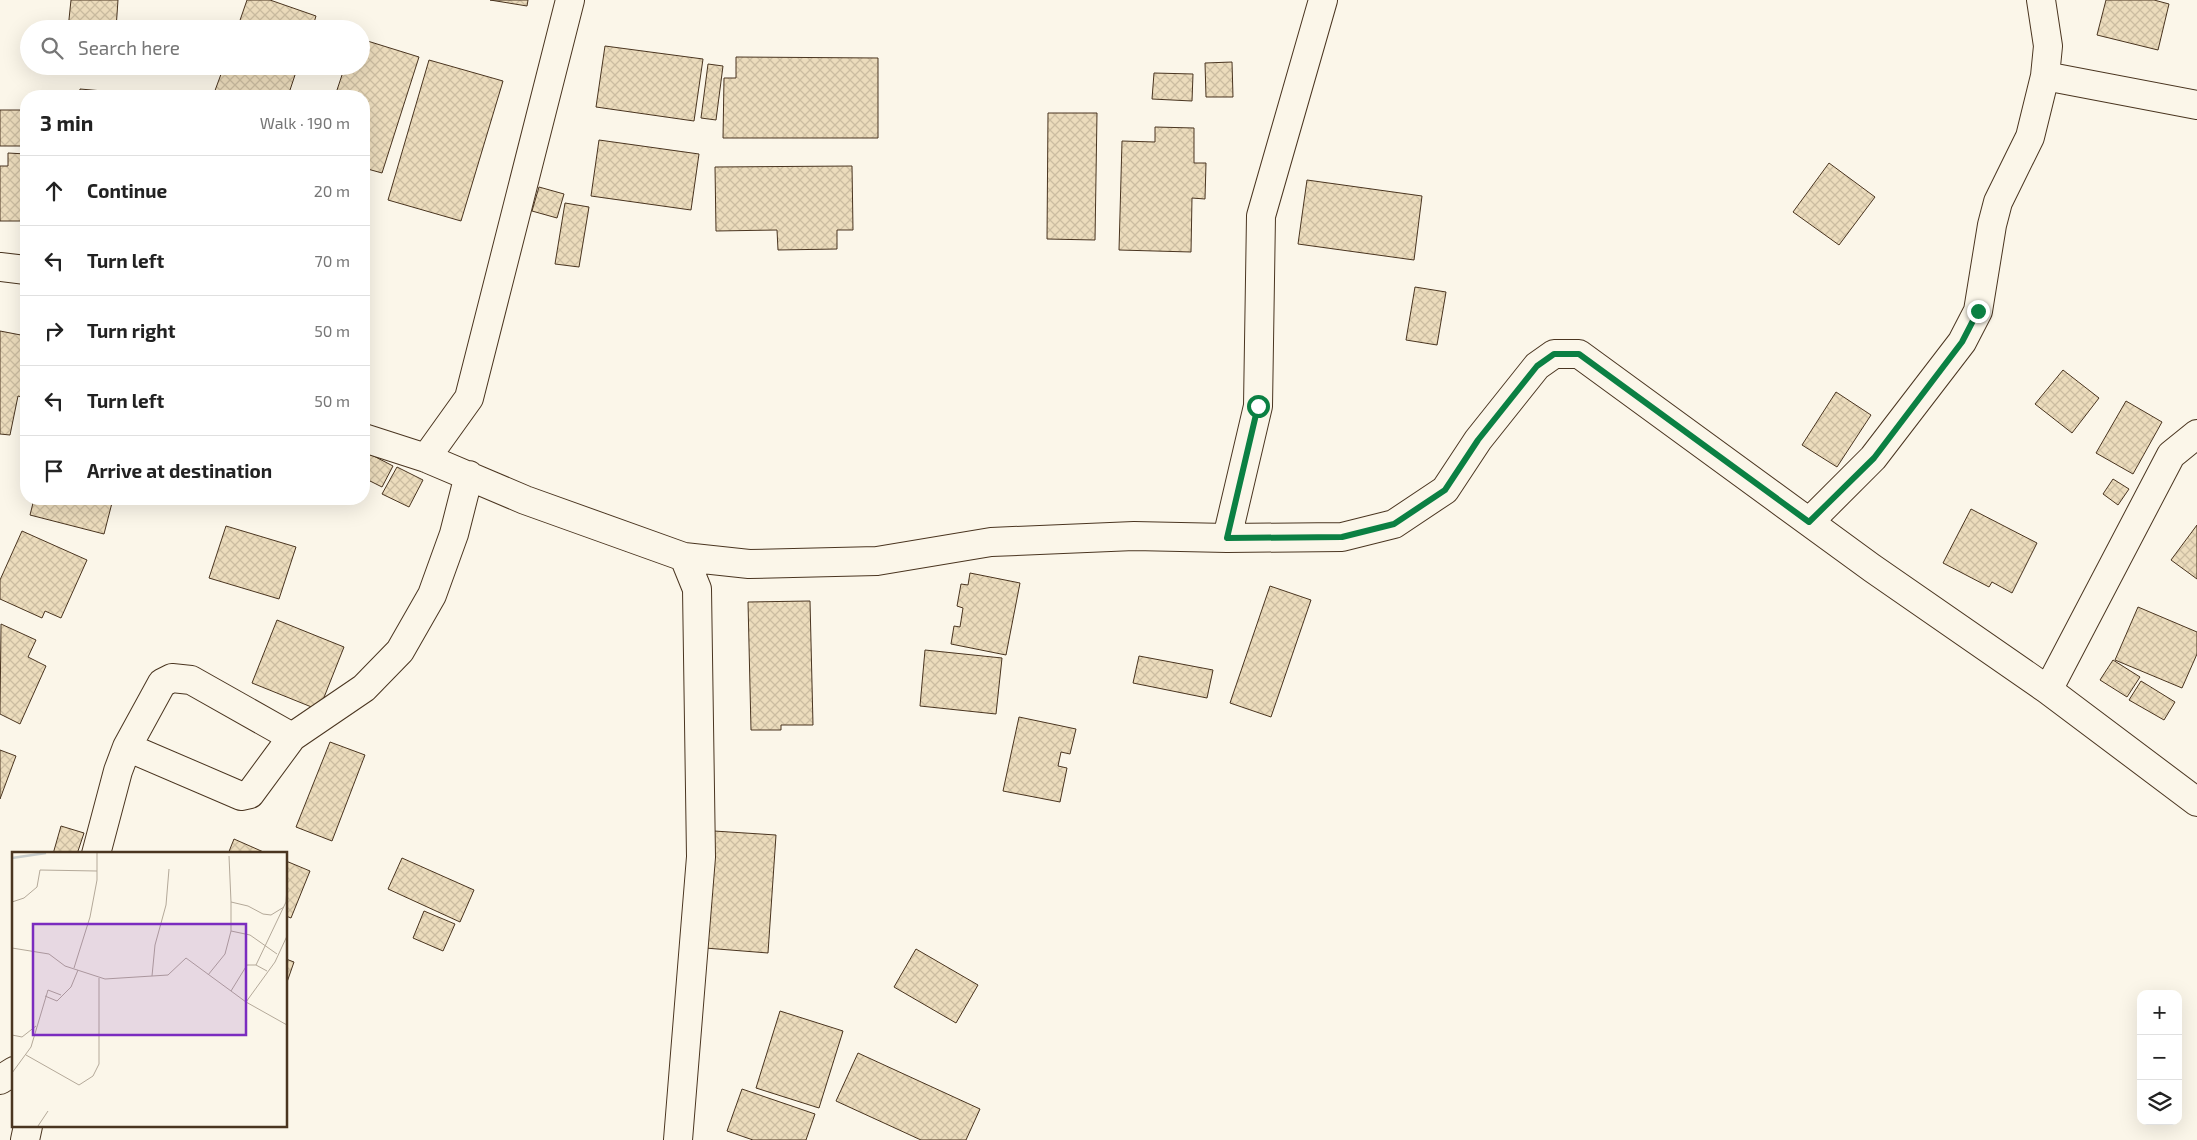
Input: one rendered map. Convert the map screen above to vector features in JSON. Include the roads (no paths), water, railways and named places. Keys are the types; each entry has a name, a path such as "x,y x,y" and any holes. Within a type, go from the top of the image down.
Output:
{"street":[{"path":"426,458 469,398 570,0"},
{"path":"1227,538 1258,406 1261,216 1323,0"},
{"path":"1809,522 1874,458 1962,342 1978,311 1992,225 1998,202 2030,137 2045,76 2048,46 2041,0"},
{"path":"2045,76 2197,105"},
{"path":"0,267 20,269"},
{"path":"370,440 426,458 525,500 684,557 749,564 877,561 991,542 1134,536 1227,538 1342,537 1394,524 1445,490 1478,440 1537,366 1554,354 1579,354 1809,522 2048,690 2197,802"},
{"path":"2048,690 2170,455 2197,434"},
{"path":"126,747 241,796 250,794 292,737 364,688 400,652 432,595 454,534 469,475"},
{"path":"678,1140 701,857 697,589 684,557"},
{"path":"97,852 126,747 162,683 172,678 191,680 292,737"},
{"path":"0,1080 12,1072"}]}
